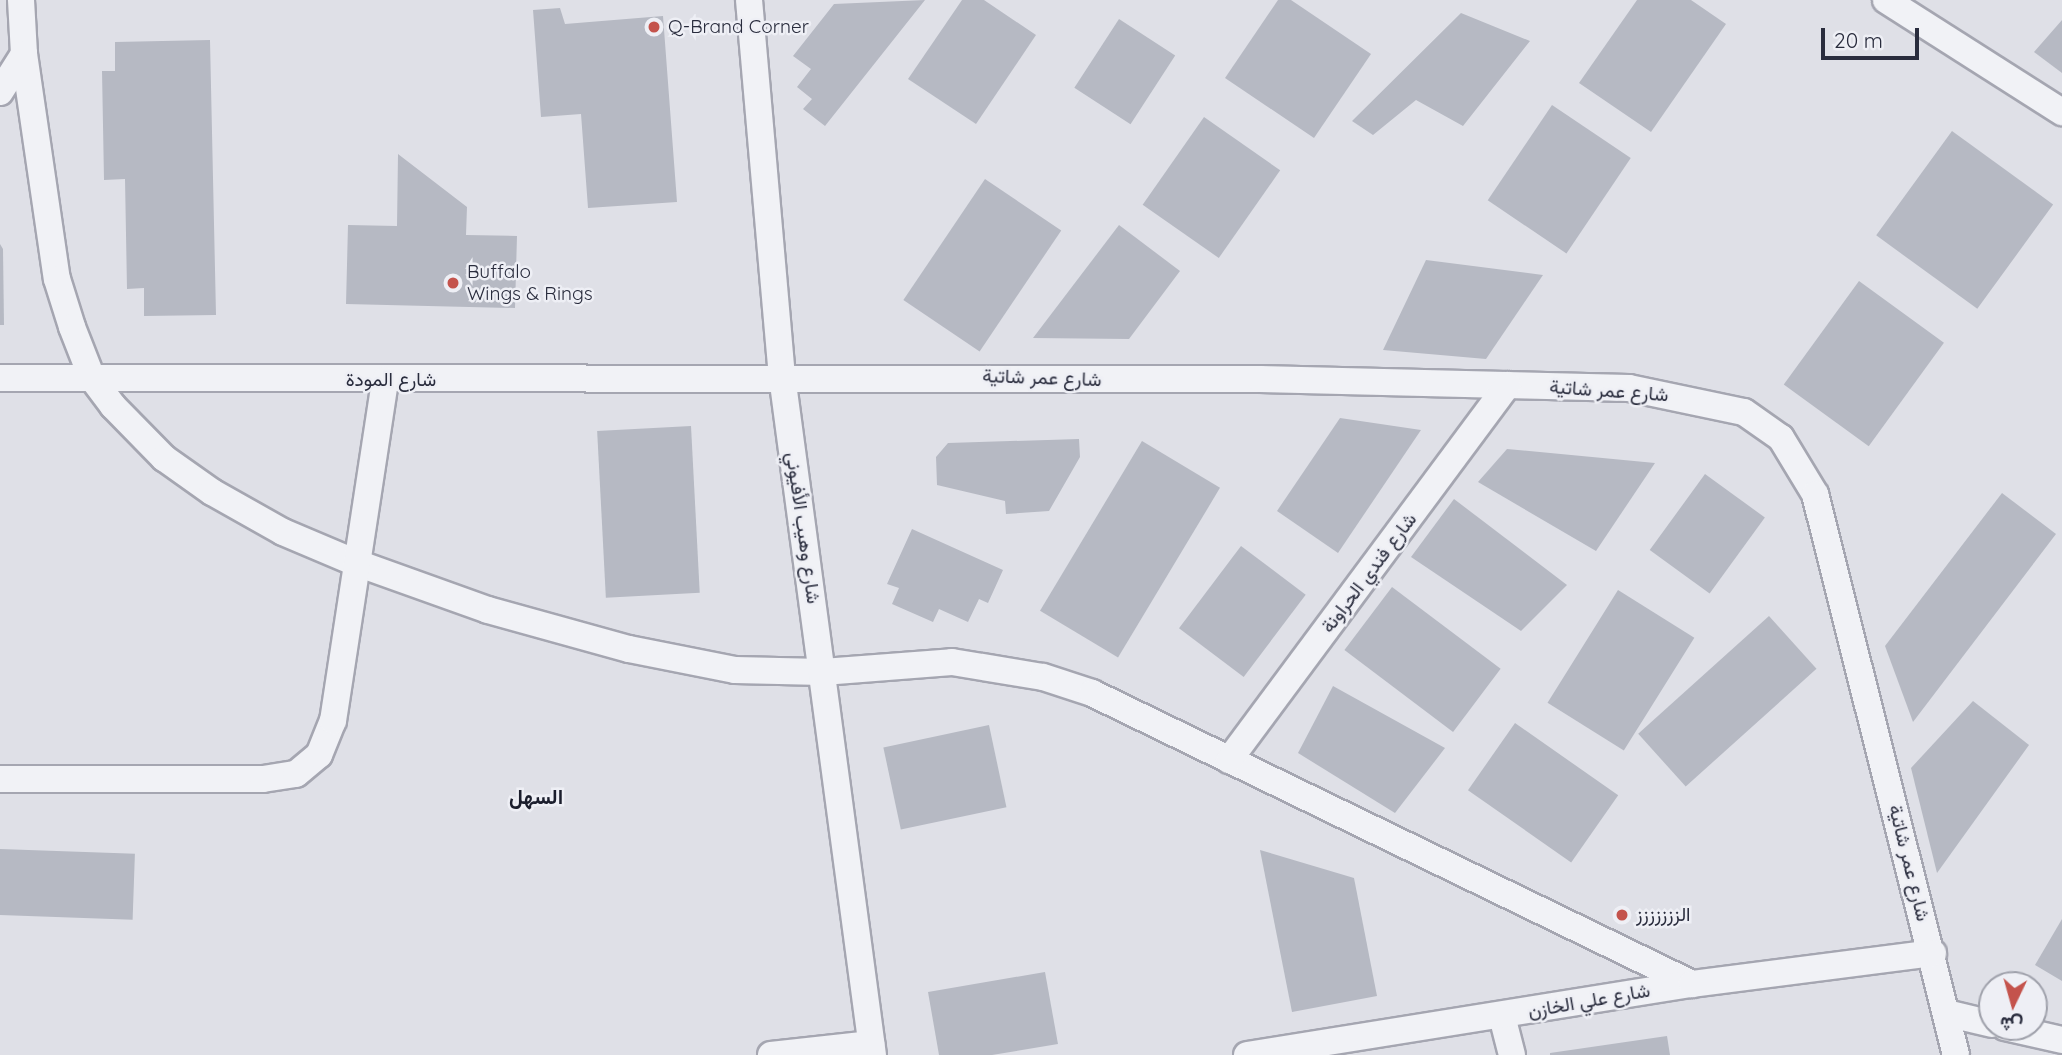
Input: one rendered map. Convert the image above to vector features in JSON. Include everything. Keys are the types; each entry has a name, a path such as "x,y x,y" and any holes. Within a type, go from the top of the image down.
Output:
{"street":[{"path":"21,0 24,54 57,279 92,378 113,406 164,458 192,478 283,532 354,562 488,610 629,649 735,670 824,672 952,662 1043,677 1092,693 1469,872 1692,984"},
{"name":"شارع وهيب الأفيوني","path":"749,0 782,376 824,672 872,1049"},
{"path":"1886,0 2062,112"},
{"path":"0,92 24,54"},
{"name":"شارع المودة","path":"0,378 385,380 782,376"},
{"name":"شارع عمر شاتية","path":"782,376 1629,388 1694,398 1744,412 1781,438 1815,494 1933,953 1956,1055"},
{"path":"0,779 263,779 296,775 319,755 333,721 354,562 385,380"},
{"name":"شارع فندي الحراونة","path":"1229,760 1508,385"},
{"name":"شارع علي الخازن","path":"1247,1055 1692,984 1933,953"},
{"path":"1946,1013 1978,1021"},
{"path":"1502,1016 1511,1055"},
{"path":"771,1055 872,1049"}],"building":[{"path":"925,0 825,126 803,109 812,99 797,87 811,69 793,56 834,4"},
{"path":"962,0 984,0 1036,35 976,124 908,79"},
{"path":"1278,0 1291,0 1371,54 1314,138 1225,78"},
{"path":"1637,0 1691,0 1726,24 1651,132 1579,83"},
{"path":"560,8 565,24 663,16 677,202 588,208 581,114 541,117 533,10"},
{"path":"1461,13 1530,41 1463,126 1416,100 1373,135 1352,121"},
{"path":"1119,19 1175,55 1131,124 1074,88"},
{"path":"2062,20 2062,73 2034,52"},
{"path":"210,40 216,315 144,316 144,288 127,289 125,179 104,180 102,71 115,71 115,42"},
{"path":"1552,105 1631,158 1566,253 1488,200"},
{"path":"1204,117 1280,170 1219,258 1143,205"},
{"path":"1952,131 2053,204 1977,309 1876,235"},
{"path":"398,154 467,207 466,235 517,236 515,308 346,304 348,225 397,226"},
{"path":"985,179 1061,230 980,351 903,300"},
{"path":"1119,225 1180,271 1129,339 1033,338"},
{"path":"0,244 3,249 4,325 0,325"},
{"path":"1426,260 1543,275 1486,359 1383,350"},
{"path":"1859,281 1944,343 1869,446 1784,385"},
{"path":"1340,418 1421,430 1338,553 1277,511"},
{"path":"691,426 700,593 606,598 597,431"},
{"path":"1079,439 1080,457 1049,511 1006,514 1005,501 937,485 936,457 948,443"},
{"path":"1142,441 1220,488 1118,658 1040,611"},
{"path":"1507,449 1655,463 1596,551 1478,482"},
{"path":"1705,474 1765,517 1710,594 1650,550"},
{"path":"2002,493 2056,534 1913,722 1885,646"},
{"path":"1454,499 1567,585 1521,631 1411,557"},
{"path":"912,529 1003,570 988,603 979,599 968,622 939,609 933,622 892,604 899,588 887,584"},
{"path":"1241,546 1306,595 1244,677 1179,628"},
{"path":"1392,587 1501,669 1453,732 1344,650"},
{"path":"1618,590 1694,638 1624,750 1548,703"},
{"path":"1769,616 1817,669 1686,787 1638,734"},
{"path":"1333,686 1445,748 1395,813 1298,753"},
{"path":"1973,701 2029,745 1937,873 1911,768"},
{"path":"1515,723 1618,795 1571,862 1468,790"},
{"path":"989,725 1006,807 901,830 883,747"},
{"path":"0,849 135,854 133,920 0,915"},
{"path":"1260,850 1354,878 1377,996 1292,1012"},
{"path":"2062,919 2062,981 2035,965"},
{"path":"1045,972 1058,1044 992,1055 939,1055 928,992"},
{"path":"1667,1036 1670,1055 1550,1055 1550,1053"}],"place":[{"name":"Q-Brand Corner","path":"654,27"},
{"name":"Buffalo Wings & Rings","path":"453,283"},
{"name":"الززززززز","path":"1622,915"}],"district":[{"name":"السهل","path":"536,796"}]}
